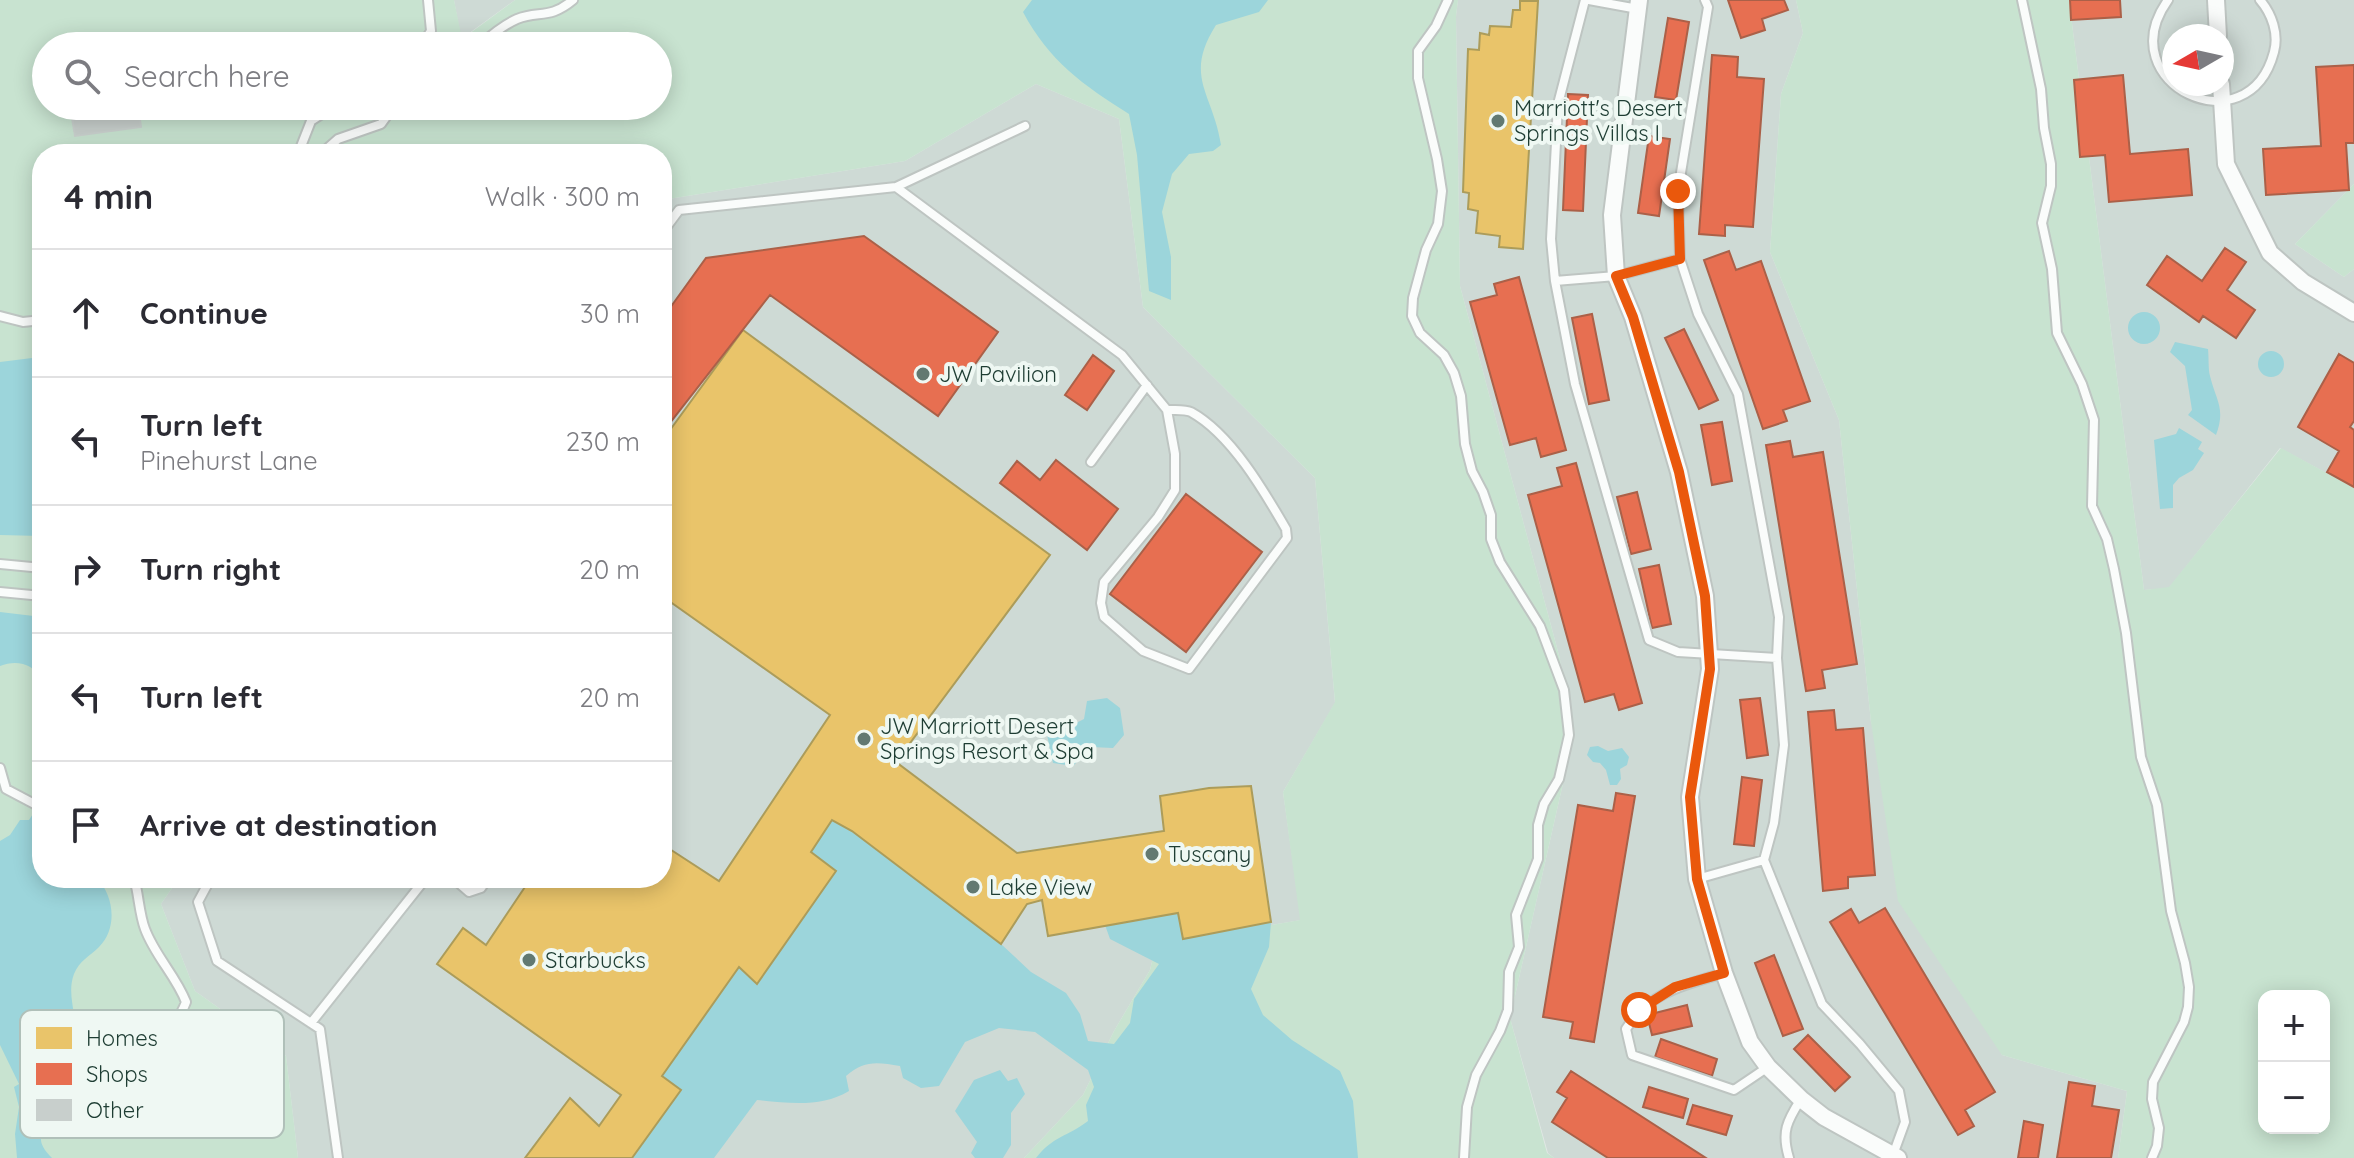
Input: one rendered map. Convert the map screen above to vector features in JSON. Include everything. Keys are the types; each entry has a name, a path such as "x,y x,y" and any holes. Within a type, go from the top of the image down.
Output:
{"street":[{"path":"2216,0 2217,24"},
{"path":"1639,4 1612,215 1616,276 1633,317 1679,472 1705,596 1710,669 1690,797 1697,879 1724,973 1750,1042 1768,1067 1801,1099 1824,1117 1896,1157"},
{"path":"2222,96 2226,164 2270,253 2303,282 2354,313"}],"lane":[{"path":"428,0 430,32"},
{"path":"498,32 519,17 547,15 573,0"},
{"path":"1448,0 1436,26 1418,51 1418,78 1442,191 1438,224 1426,250 1413,298 1412,316 1420,333 1444,355 1454,373 1461,396 1465,444 1472,471 1491,515 1491,539 1500,562 1540,626 1564,690 1569,735 1559,779 1544,804 1538,825 1538,859 1516,915 1519,947 1509,972 1508,1010 1476,1075 1467,1107 1464,1158"},
{"path":"1639,4 1587,0 1558,104 1551,239 1555,281 1575,384 1649,640 1678,652 1777,658"},
{"path":"1705,0 1708,7 1678,191 1680,259 1698,314 1738,394 1779,617 1777,658 1784,745 1774,823 1764,860 1822,1004 1899,1091 1905,1122 1896,1157"},
{"path":"2022,0 2041,89 2051,164 2051,186 2042,223 2052,269 2057,333 2082,384 2094,420 2092,506 2107,539 2114,569 2126,633 2141,757 2157,805 2171,911 2189,987 2184,1022 2153,1082 2152,1099 2159,1128 2152,1158"},
{"path":"2168,0 2160,11 2155,27 2153,44 2156,60 2175,88 2206,101 2222,101 2242,95 2258,83 2270,66 2276,47 2274,26 2260,0"},
{"path":"302,144 313,120"},
{"path":"332,144 338,139 381,124 384,120"},
{"path":"672,219 679,210 896,187 1025,126"},
{"path":"896,187 1122,355 1167,410 1175,454 1175,490 1158,517 1104,582 1101,603 1104,617 1143,651 1189,669 1287,538 1286,529 1246,467 1216,431 1189,410 1167,410"},
{"path":"1555,281 1616,276 1680,259"},
{"path":"0,316 32,321"},
{"path":"1091,462 1147,385"},
{"path":"0,564 32,567"},
{"path":"0,592 32,595"},
{"path":"0,768 6,789 32,804"},
{"path":"1697,879 1764,860"},
{"path":"136,888 145,930 180,986 186,1002 183,1010"},
{"path":"206,888 198,902 217,961 320,1029 338,1158"},
{"path":"311,1023 418,888"},
{"path":"1724,973 1675,987 1639,1010 1626,1029 1632,1055 1734,1090 1768,1067"},
{"path":"1789,1158 1783,1134 1786,1121 1801,1099"}],"shaded area":[{"path":"454,0 515,0 471,32 460,32"},
{"path":"1458,0 1796,0 1803,33 1781,94 1770,252 1839,420 1871,722 2002,1055 2127,1091 2118,1158 1554,1158 1548,1153 1510,1018 1568,761 1560,659 1460,286"},
{"path":"2069,0 2354,0 2354,184 2295,244 2344,277 2354,269 2354,488 2280,448 2169,588 2144,590"},
{"path":"1036,84 1119,119 1143,307 1315,478 1335,703 1283,792 1301,920 1156,945 1150,970 1114,1031 1083,1095 1024,1158 298,1158 284,1055 284,1010 222,1010 195,991 161,904 172,888 672,888 672,198 905,161"}],"green space":[{"path":"0,0 454,0 461,32 32,32 32,120 672,120 672,32 472,32 515,0 1458,0 1460,286 1560,659 1568,761 1510,1018 1547,1153 1554,1158 1024,1158 1083,1095 1114,1031 1150,970 1156,945 1300,920 1283,792 1335,702 1315,478 1143,307 1119,119 1036,84 905,161 672,198 672,144 32,144 32,888 172,888 161,904 195,991 222,1010 20,1010 20,1138 284,1138 284,1055 298,1158 0,1158"},
{"path":"1796,0 2069,0 2144,590 2169,587 2281,448 2354,488 2354,1158 2118,1158 2127,1091 2002,1055 1898,901 1871,722 1839,420 1770,252 1781,94 1803,33"},
{"path":"2354,184 2354,269 2344,277 2295,244"}],"water":[{"path":"1032,0 1268,0 1259,12 1216,25 1206,43 1201,72 1221,145 1213,151 1189,154 1172,174 1162,212 1171,257 1171,300 1149,291 1137,155 1129,114 1082,82 1044,45 1023,12"},
{"path":"2144,312 2155,317 2160,328 2155,339 2144,344 2133,339 2128,328 2133,317"},
{"path":"2175,342 2208,349 2209,373 2220,411 2216,435 2188,415 2192,410 2185,366 2170,352"},
{"path":"2271,351 2280,355 2284,364 2280,373 2271,377 2262,373 2258,364 2262,355"},
{"path":"32,358 32,536 0,535 0,362"},
{"path":"2179,428 2202,442 2198,449 2204,453 2193,470 2173,485 2173,508 2160,509 2154,440 2176,434"},
{"path":"0,612 32,616 32,669 24,664 0,666"},
{"path":"1107,698 1120,708 1124,735 1113,748 1091,747 1073,766 1053,763 1047,735 1057,723 1068,727 1084,719 1087,701"},
{"path":"1598,746 1608,751 1622,748 1629,757 1627,765 1620,769 1621,779 1617,785 1610,785 1606,770 1587,755 1590,747"},
{"path":"32,815 32,888 104,888 112,912 105,939 74,974 71,990 74,1010 20,1010 20,1138 41,1138 43,1147 52,1158 17,1158 15,1134 19,1107 14,1087 19,1084 0,1045 0,841 10,835 20,820 29,820"},
{"path":"832,820 852,831 1001,944 1031,972 1066,993 1080,1014 1088,1041 1114,1044 1130,1023 1134,999 1159,964 1110,939 1105,925 1178,913 1184,939 1271,922 1269,947 1251,989 1263,1015 1292,1040 1340,1071 1353,1101 1358,1158 1036,1158 1054,1141 1088,1121 1086,1105 1094,1087 1088,1070 1035,1032 999,1028 965,1042 939,1086 921,1088 903,1078 900,1066 865,1065 846,1076 849,1091 827,1100 804,1103 757,1100 714,1158 632,1158 680,1090 662,1076 739,967 757,984 836,871 811,852"},
{"path":"1000,1070 1008,1081 1017,1078 1025,1094 1011,1113 1011,1145 1003,1158 975,1158 971,1153 977,1142 955,1111 974,1080"}],"building: Homes":[{"name":"Marriott's Desert Springs Villas I","path":"1520,1 1538,1 1523,249 1499,247 1500,236 1476,233 1478,211 1468,209 1469,193 1463,192 1468,49 1479,50 1480,33 1489,35 1490,26 1511,27 1513,10 1520,10"},
{"name":"JW Marriott Desert Springs Resort & Spa","path":"743,330 1050,555 896,762 1017,853 1164,831 1160,796 1209,788 1251,786 1271,922 1183,939 1178,913 1048,936 1042,900 1027,904 1001,944 852,831 832,820 811,852 836,871 757,984 739,967 662,1076 681,1090 632,1158 525,1158 570,1098 599,1126 621,1095 437,964 463,928 486,945 524,888 672,888 672,850 719,881 830,715 672,603 672,427"}],"building: Shops":[{"path":"1728,0 1784,0 1788,10 1762,19 1765,30 1741,38"},
{"path":"2070,0 2120,0 2121,17 2071,20"},
{"path":"1668,18 1689,22 1676,100 1655,97"},
{"path":"1712,55 1738,57 1737,77 1764,79 1753,227 1725,225 1725,236 1699,234"},
{"path":"2354,65 2354,143 2346,143 2349,190 2266,195 2263,149 2321,146 2316,67"},
{"path":"2123,75 2130,154 2188,149 2192,195 2109,202 2105,155 2080,157 2074,80"},
{"path":"1568,94 1588,95 1583,211 1563,210"},
{"path":"1649,136 1670,139 1659,216 1638,213"},
{"name":"JW Pavilion","path":"864,236 998,332 938,416 770,295 672,420 672,305 706,258"},
{"path":"2225,248 2246,262 2227,290 2255,310 2236,338 2203,316 2199,322 2147,285 2167,256 2202,281"},
{"path":"1729,251 1736,270 1761,261 1810,401 1783,410 1787,421 1763,429 1704,260"},
{"path":"1519,277 1566,450 1541,457 1536,438 1510,445 1470,302 1497,295 1494,284"},
{"path":"1592,314 1609,400 1589,404 1572,318"},
{"path":"1684,329 1718,400 1699,409 1665,338"},
{"path":"2339,354 2354,363 2354,421 2350,427 2354,430 2354,487 2327,472 2339,451 2298,427"},
{"path":"1093,355 1114,371 1087,410 1065,395"},
{"path":"1722,422 1732,481 1712,485 1701,425"},
{"path":"1790,441 1793,457 1823,452 1857,664 1822,670 1825,688 1806,691 1766,445"},
{"path":"1056,460 1118,509 1087,550 1000,483 1017,461 1040,480"},
{"path":"1576,463 1642,703 1619,710 1614,694 1585,702 1528,495 1562,486 1557,468"},
{"path":"1637,492 1651,549 1631,554 1617,497"},
{"path":"1186,494 1262,552 1186,652 1110,594"},
{"path":"1659,565 1671,624 1652,628 1639,569"},
{"path":"1760,698 1768,755 1747,758 1740,700"},
{"path":"1834,710 1836,730 1863,728 1875,875 1848,877 1848,888 1823,891 1808,712"},
{"path":"1742,777 1762,780 1754,846 1734,844"},
{"path":"1616,793 1635,796 1594,1042 1570,1038 1573,1022 1543,1017 1578,805 1613,811"},
{"path":"1885,908 1995,1092 1965,1110 1974,1126 1958,1135 1830,922 1851,909 1859,923"},
{"path":"1774,955 1803,1029 1783,1036 1755,963"},
{"path":"1687,1005 1692,1026 1652,1035 1647,1015"},
{"path":"1808,1035 1850,1077 1835,1091 1794,1049"},
{"path":"1661,1039 1717,1059 1712,1076 1655,1057"},
{"path":"1571,1071 1706,1158 1608,1158 1552,1122 1567,1098 1557,1092"},
{"path":"2069,1082 2095,1086 2092,1106 2119,1110 2111,1158 2057,1158"},
{"path":"1649,1087 1688,1099 1683,1118 1643,1107"},
{"path":"1693,1105 1732,1116 1726,1135 1687,1124"},
{"path":"2024,1121 2043,1125 2038,1158 2018,1158"}],"building: Other":[{"path":"72,120 140,120 141,127 75,136"}],"place":[{"name":"Marriott's Desert Springs Villas I","path":"1498,121"},
{"name":"JW Pavilion","path":"923,374"},
{"name":"JW Marriott Desert Springs Resort & Spa","path":"864,739"},
{"name":"Tuscany","path":"1152,854"},
{"name":"Lake View","path":"973,887"},
{"name":"Starbucks","path":"529,960"}],"route":[{"path":"1639,1010 1675,987 1724,973 1697,879 1690,797 1710,669 1705,596 1679,472 1633,317 1616,276 1680,259 1678,191"}]}
